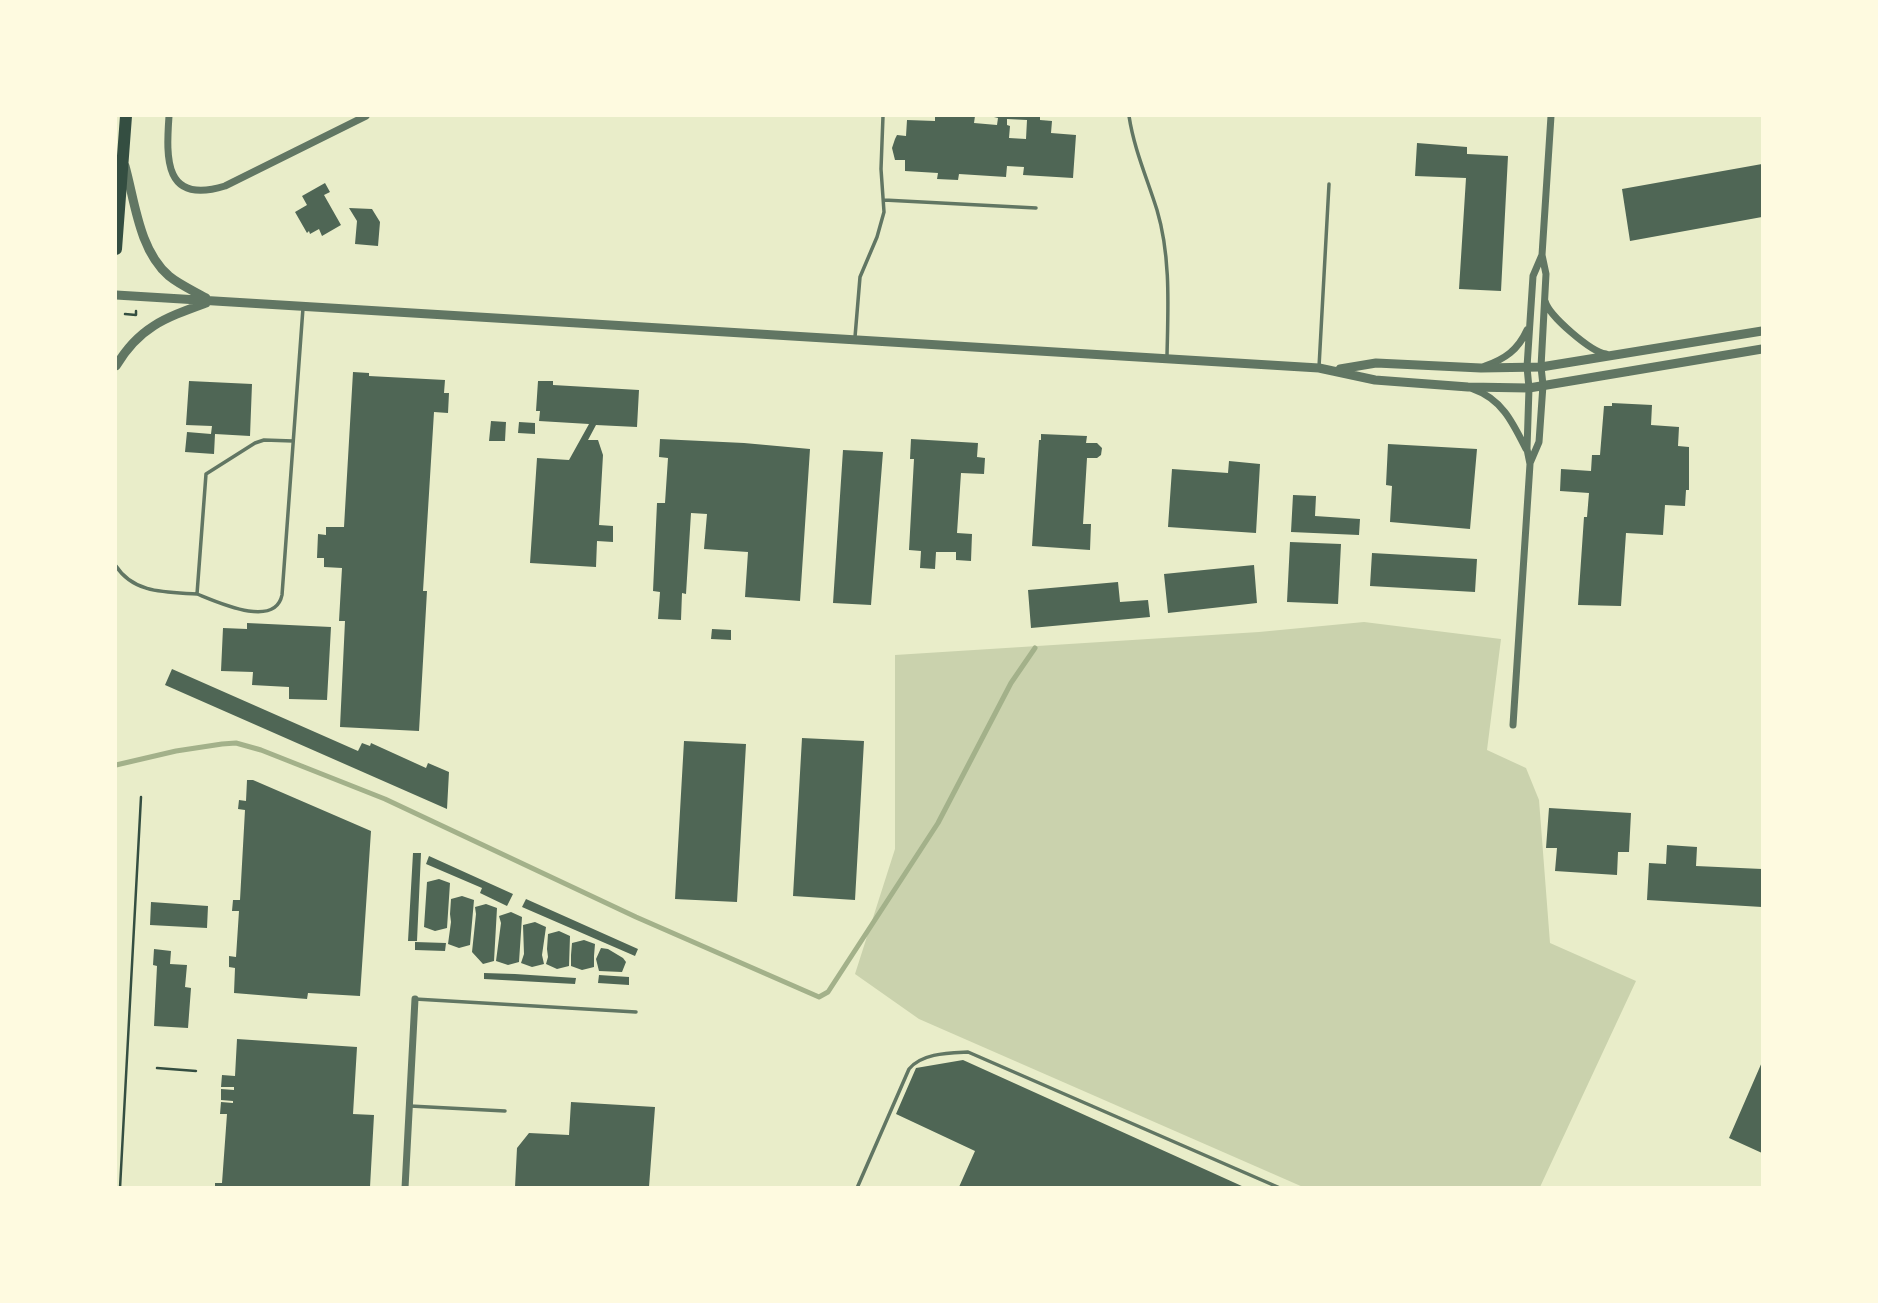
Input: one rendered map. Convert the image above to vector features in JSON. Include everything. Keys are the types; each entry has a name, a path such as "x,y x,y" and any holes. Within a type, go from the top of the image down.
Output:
{"highway":[{"path":"116,249 126,116"}],"street":[{"path":"169,116 166,153 172,172 177,180 190,190 198,191 210,191 225,186 366,116"},
{"path":"1530,464 1539,442 1543,385 1541,367 1546,274 1542,255 1551,116"},
{"path":"123,160 141,231 154,260 170,276 211,301"},
{"path":"1513,725 1530,464 1527,449 1527,367 1533,276 1542,255"},
{"path":"116,295 1335,369 1375,380 1468,387 1528,388 1762,349"},
{"path":"1544,297 1547,307 1562,323 1593,350 1609,355"},
{"path":"116,366 141,333 159,322 211,301"},
{"path":"1481,368 1502,360 1514,351 1522,342 1530,322"},
{"path":"1335,369 1376,363 1481,368 1541,367 1762,331"},
{"path":"1468,387 1485,393 1502,408 1510,417 1527,449"},
{"path":"405,1188 415,999"}],"lane":[{"path":"855,339 860,277 882,225 883,116"},
{"path":"1129,116 1133,142 1157,211 1164,243 1168,277 1167,359"},
{"path":"1319,368 1329,184"},
{"path":"884,200 1036,208"},
{"path":"116,566 126,579 144,589 197,594 239,609 264,611 280,603 304,306"},
{"path":"197,594 206,474 264,439 293,441"},
{"path":"415,999 635,1012"},
{"path":"857,1188 914,1062 968,1052 1280,1188"},
{"path":"410,1106 505,1111"}],"path":[{"path":"125,314 136,315 136,311"},
{"path":"120,1188 141,797"},
{"path":"157,1068 196,1071"}],"green space":[{"path":"1364,622 1501,639 1487,750 1526,768 1539,800 1550,943 1636,981 1540,1187 1303,1187 919,1019 855,974 895,849 895,655 1259,632"}],"building":[{"path":"935,116 975,116 974,123 997,125 998,118 990,116 1040,116 1040,120 1052,121 1051,133 1076,135 1073,178 1023,175 1024,167 1007,166 1006,177 959,174 958,180 937,179 938,173 905,171 905,160 895,160 892,148 897,135 906,136 907,120 935,121","holes":["1007,119 1027,120 1026,139 1009,138 1010,126 1007,125"]},
{"path":"1417,143 1467,147 1467,154 1508,156 1501,291 1459,289 1466,178 1415,176"},
{"path":"1762,164 1762,217 1630,241 1622,189"},
{"path":"325,183 330,192 324,195 341,225 322,236 319,229 310,234 295,212 307,205 302,196"},
{"path":"349,208 372,209 380,222 378,246 355,244 357,221"},
{"path":"353,372 369,373 369,376 445,380 444,393 449,393 448,413 434,412 423,591 427,591 419,731 340,727 345,621 339,621 342,568 324,567 324,558 317,558 318,534 326,535 326,527 344,527"},
{"path":"189,381 252,384 250,436 215,434 214,454 185,452 187,432 211,434 212,426 186,425"},
{"path":"538,381 553,381 553,385 639,390 637,427 596,425 588,440 598,440 603,455 599,525 613,526 613,542 597,541 596,567 530,563 537,458 569,460 589,424 539,421 540,411 536,411"},
{"path":"1612,403 1652,405 1651,425 1679,427 1678,446 1689,447 1689,490 1686,490 1685,506 1665,505 1663,535 1626,533 1621,606 1578,605 1584,517 1587,517 1589,493 1560,491 1561,469 1591,471 1592,455 1600,455 1604,406 1612,406"},
{"path":"491,421 506,422 505,441 489,441"},
{"path":"519,422 535,423 535,434 518,433"},
{"path":"1041,434 1087,436 1086,443 1097,443 1102,448 1101,455 1097,458 1087,458 1083,524 1091,524 1090,550 1032,546"},
{"path":"660,439 810,449 800,601 745,597 748,552 704,549 707,514 691,513 686,594 682,593 681,620 658,619 660,592 653,591 657,503 665,503 668,458 659,457"},
{"path":"911,439 978,443 977,457 985,458 984,474 961,473 957,533 972,534 971,561 956,560 956,552 936,552 935,569 920,568 921,551 909,550 914,459 910,459"},
{"path":"1388,444 1477,449 1470,529 1390,522 1392,486 1386,485"},
{"path":"843,450 883,452 871,605 833,603"},
{"path":"1229,461 1260,464 1256,533 1168,527 1172,469 1228,473"},
{"path":"1293,495 1316,496 1315,516 1360,519 1359,535 1291,532"},
{"path":"1290,542 1341,544 1338,604 1287,602"},
{"path":"1372,553 1477,559 1475,592 1370,586"},
{"path":"1254,565 1257,603 1168,613 1164,574"},
{"path":"1118,582 1120,602 1148,600 1150,617 1031,628 1028,590"},
{"path":"247,623 331,627 327,700 289,699 289,687 252,685 253,672 221,671 223,628 247,629"},
{"path":"712,629 731,630 731,640 711,639"},
{"path":"172,669 358,751 362,743 370,746 371,743 426,768 428,763 449,772 447,809 165,685"},
{"path":"802,738 864,741 855,900 793,896"},
{"path":"684,741 746,744 737,902 675,899"},
{"path":"247,780 253,780 371,831 360,996 308,993 307,999 234,993 235,968 229,967 229,956 236,957 239,911 232,911 233,900 240,900 245,810 238,809 239,800 246,801"},
{"path":"1549,808 1631,813 1629,852 1618,852 1617,875 1555,871 1557,848 1546,848"},
{"path":"1667,845 1697,847 1696,866 1762,869 1762,907 1647,900 1649,863 1666,864"},
{"path":"413,853 421,853 417,941 408,941"},
{"path":"429,856 513,894 507,906 480,893 482,888 426,864"},
{"path":"439,879 450,883 447,928 435,931 424,927 427,882"},
{"path":"462,896 474,900 470,945 459,948 448,944 451,899"},
{"path":"526,899 638,949 635,956 522,907"},
{"path":"151,902 208,906 207,928 150,925"},
{"path":"486,904 497,908 494,961 483,964 472,952 475,907"},
{"path":"511,912 522,917 519,962 508,965 496,961 501,923 499,916"},
{"path":"535,922 546,927 542,955 544,964 532,967 521,963 524,954 523,925"},
{"path":"559,931 570,936 569,966 557,969 546,964 548,934"},
{"path":"584,940 595,944 594,967 582,970 571,966 571,955 572,943"},
{"path":"415,942 446,943 445,951 415,950"},
{"path":"601,948 623,958 626,962 622,972 599,971 596,959"},
{"path":"154,949 171,951 170,964 187,965 185,987 191,988 188,1028 154,1026 157,966 153,965"},
{"path":"484,973 576,978 575,984 484,979"},
{"path":"599,975 629,977 629,985 598,983"},
{"path":"237,1039 357,1047 353,1114 374,1115 370,1187 215,1187 215,1183 222,1183 227,1114 220,1114 221,1102 233,1103 221,1100 221,1089 234,1090 234,1087 221,1087 222,1075 235,1076"},
{"path":"963,1060 1244,1187 959,1187 975,1151 896,1114 916,1068"},
{"path":"1762,1062 1762,1153 1729,1138"},
{"path":"571,1102 655,1107 649,1187 515,1187 517,1148 529,1133 569,1135"}],"waterway":[{"path":"116,765 222,744 236,743 261,750 385,799 636,917 819,997 828,992 938,823 1011,683 1035,648"}]}
